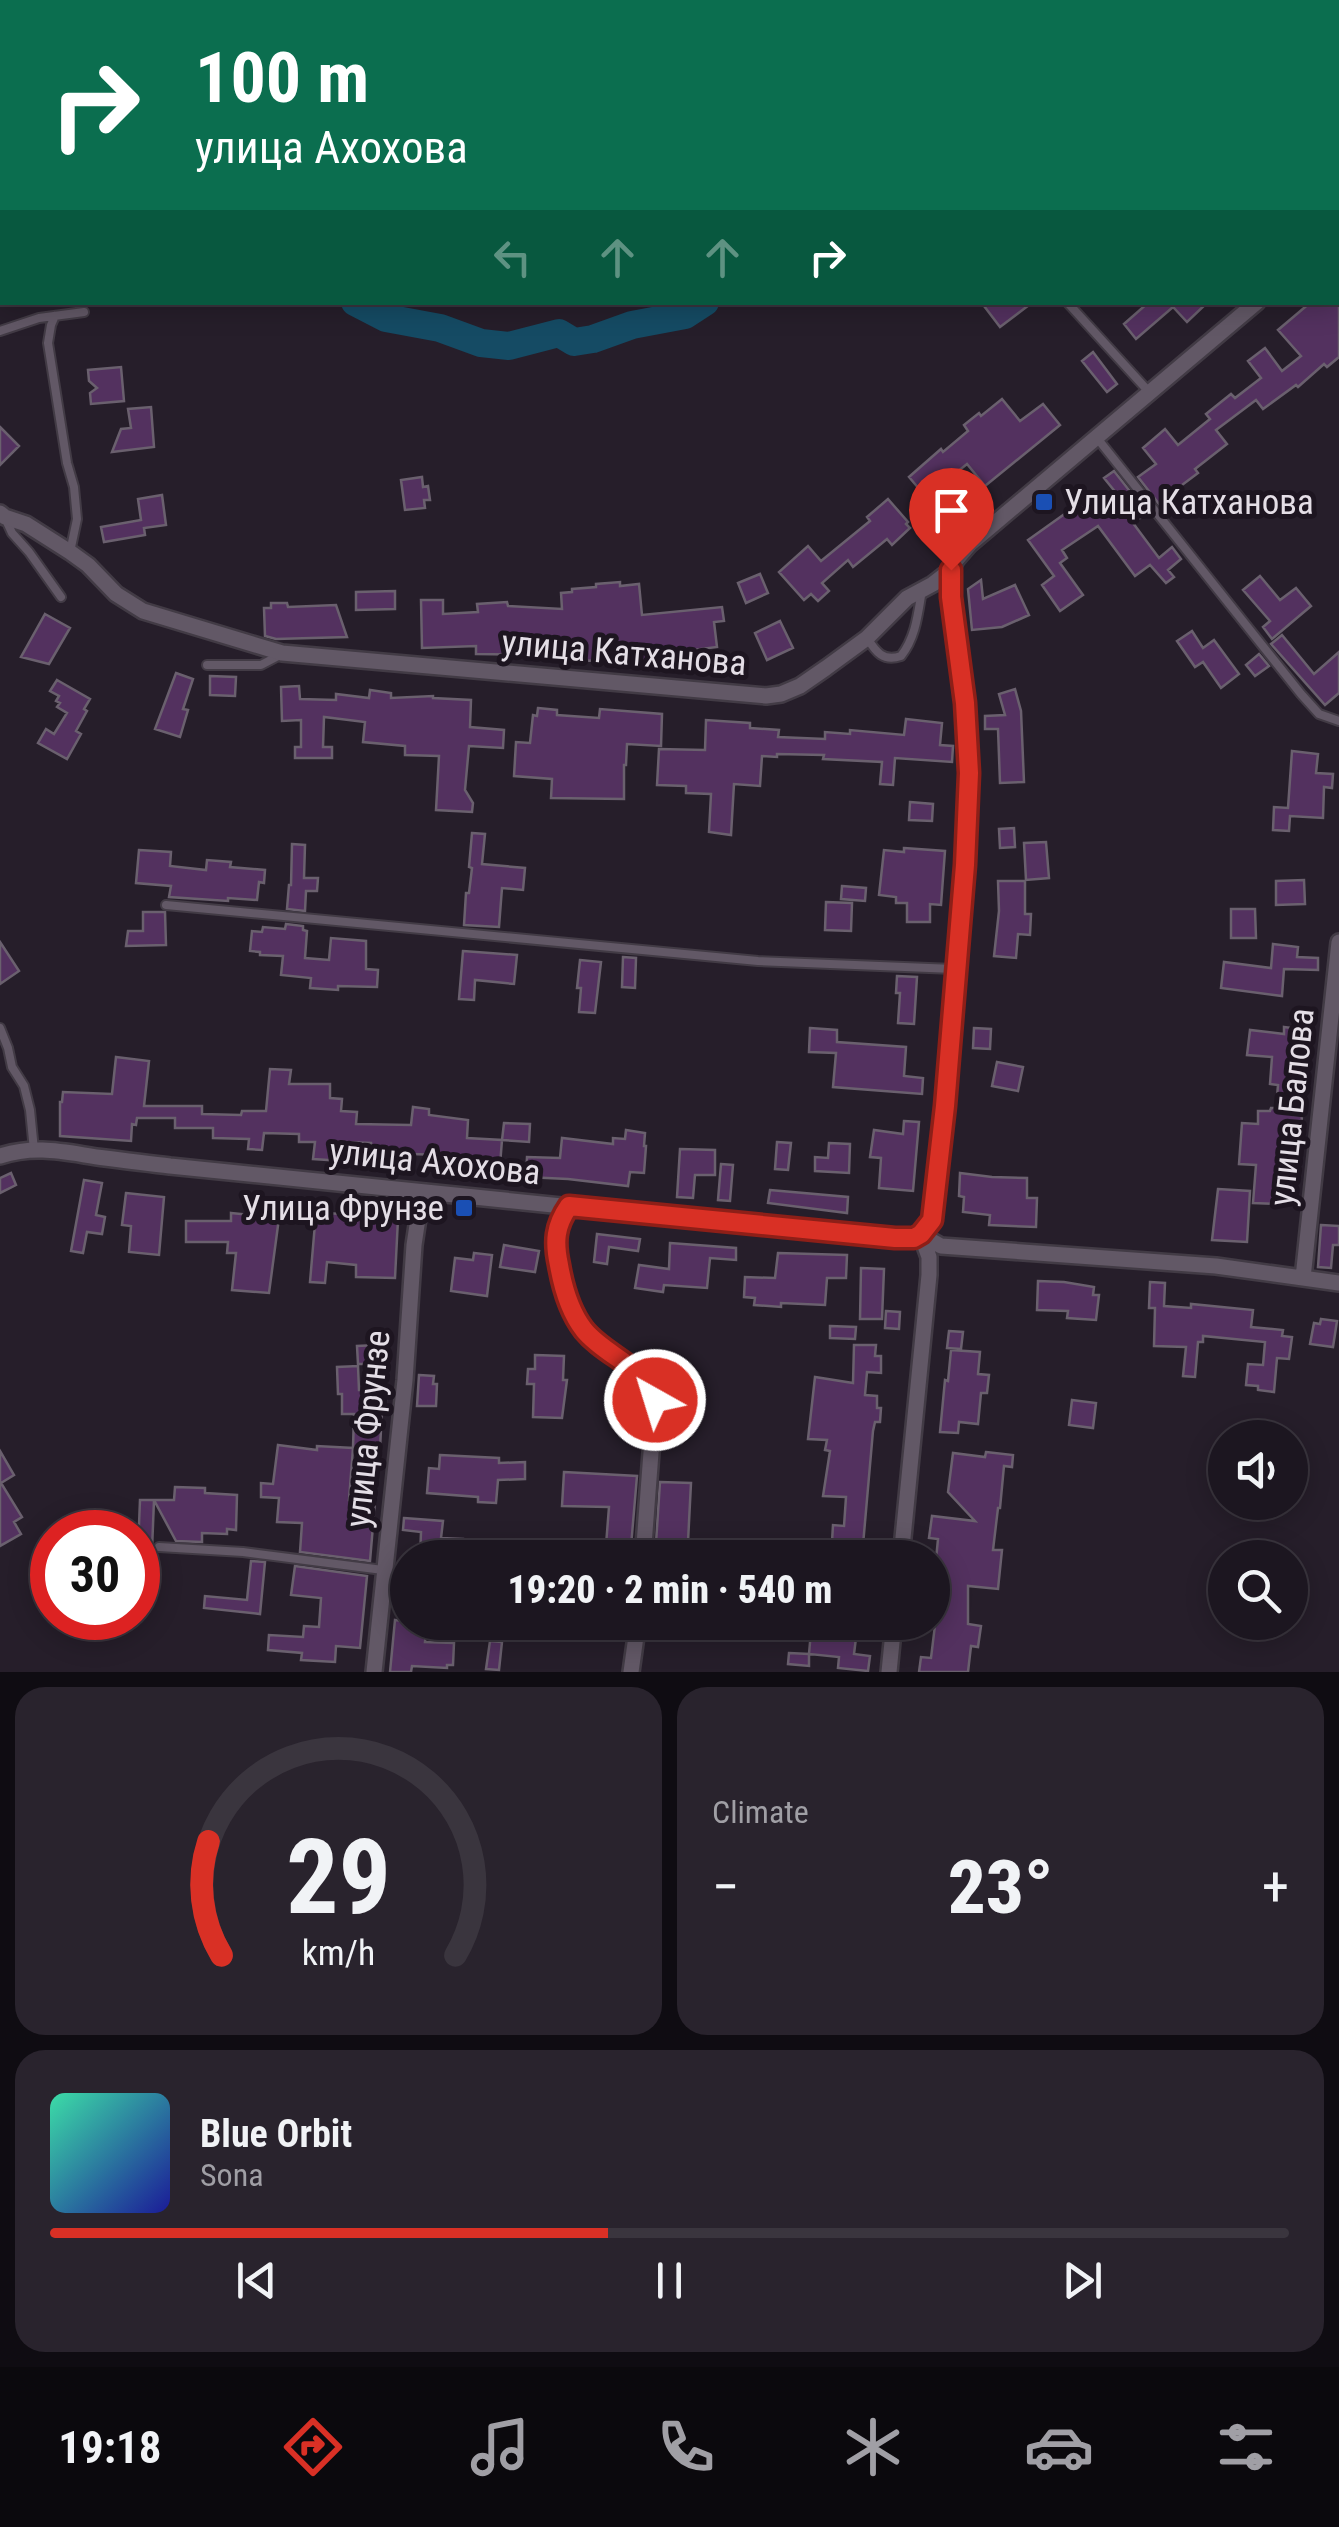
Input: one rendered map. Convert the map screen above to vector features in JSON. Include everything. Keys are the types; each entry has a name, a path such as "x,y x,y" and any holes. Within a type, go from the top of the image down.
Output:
{"street":[{"name":"улица Катханова","path":"2,515 26,524 70,552 116,594 144,610 282,653 766,696 781,694 800,686 866,638 898,606 951,570 970,544 1254,305"},
{"path":"902,1540 929,1275 929,1257 921,1234 932,1220 936,1200 969,773 951,570"},
{"name":"улица Балова","path":"1303,1278 1339,942"},
{"name":"улица Ахохова","path":"0,1156 57,1149 101,1158 847,1234 905,1238 921,1234 941,1246 1216,1266 1339,1284"},
{"name":"улица Фрунзе","path":"374,1672 422,1192"},
{"path":"569,1206 555,1240 562,1283 571,1308 591,1337 646,1380 655,1400 644,1540"},
{"path":"631,1672 635,1640"},
{"path":"890,1672 893,1640"}],"lane":[{"path":"1069,305 1150,393"},
{"path":"0,331 25,322 84,312"},
{"path":"55,316 48,344 76,507 70,552"},
{"path":"1097,438 1319,714 1339,721"},
{"path":"2,515 60,597"},
{"path":"866,638 886,658 902,656 914,632 922,590"},
{"path":"207,665 261,665 282,653"},
{"path":"166,905 758,961 956,969"},
{"path":"0,1028 12,1067 24,1086 34,1150"},
{"path":"160,1547 243,1552 384,1570"}],"building":[{"path":"983,305 1029,305 1000,327"},
{"path":"1146,305 1205,305 1187,322 1173,307 1136,339 1124,324"},
{"path":"1307,305 1339,305 1339,357 1263,409 1256,400 1216,430 1227,444 1195,469 1198,473 1170,494 1172,497 1159,504 1138,477 1156,464 1143,448 1165,429 1178,445 1210,419 1206,414 1231,394 1235,398 1261,378 1248,361 1265,348 1282,371 1301,356 1278,330"},
{"path":"1093,352 1117,384 1107,392 1082,361"},
{"path":"121,367 124,401 91,404 90,393 97,388 89,381 88,370"},
{"path":"1002,399 1020,421 1043,404 1060,425 985,486 967,464 926,497 909,477 968,431 964,425"},
{"path":"151,407 154,447 112,452 121,429 131,428 128,409"},
{"path":"0,427 19,446 0,465"},
{"path":"1114,471 1147,513 1133,523 1159,558 1172,547 1181,559 1168,570 1174,577 1166,583 1150,565 1135,576 1098,526 1062,550 1067,558 1060,563 1083,595 1060,611 1042,585 1054,576 1028,540 1080,503 1088,515 1117,494 1104,478"},
{"path":"422,477 430,500 424,500 425,508 405,510 401,480"},
{"path":"162,495 166,525 144,528 145,535 104,542 101,527 141,520 138,499"},
{"path":"888,499 910,528 892,545 887,539 853,567 848,560 822,583 829,591 818,601 811,594 804,600 779,572 808,546 821,561 870,521 867,517"},
{"path":"760,574 768,593 746,603 738,583"},
{"path":"1260,576 1280,600 1296,588 1311,606 1272,639 1263,627 1270,621 1243,590"},
{"path":"981,580 983,599 1015,585 1029,615 1002,627 972,630 968,589"},
{"path":"620,582 620,586 639,584 642,615 722,607 724,621 714,622 717,647 677,652 676,668 556,659 558,643 532,641 532,655 476,654 476,646 422,648 421,600 443,600 443,614 478,612 477,604 507,602 508,606 562,609 561,593"},
{"path":"395,591 395,609 356,610 356,592"},
{"path":"271,603 287,603 288,607 336,605 347,637 265,636 264,608 271,608"},
{"path":"45,614 70,628 49,664 21,657"},
{"path":"780,621 793,648 767,660 755,633"},
{"path":"1192,631 1203,648 1214,640 1239,674 1221,688 1203,662 1195,667 1177,641"},
{"path":"1282,635 1314,674 1339,652 1339,693 1325,705 1271,644"},
{"path":"1259,654 1269,666 1255,676 1246,665"},
{"path":"176,673 193,679 183,709 188,710 180,737 155,729"},
{"path":"210,676 236,677 235,696 210,695"},
{"path":"57,680 90,699 76,731 81,734 67,759 38,743 46,729 54,734 67,713 57,707 59,696 50,691"},
{"path":"299,686 300,699 336,700 336,694 369,698 370,690 391,693 391,698 433,696 471,700 470,727 504,730 503,748 469,746 465,790 473,803 472,812 436,810 439,756 405,755 405,746 363,742 365,722 324,717 323,747 332,747 332,758 295,758 295,747 301,747 301,720 282,721 281,687"},
{"path":"1015,689 1021,711 1024,782 1000,783 998,729 985,729 985,716 1005,715 999,694"},
{"path":"538,708 557,710 557,715 599,718 600,709 662,714 661,746 627,744 624,799 551,798 552,779 514,776 516,742 530,743 533,715 537,716"},
{"path":"906,719 942,723 940,745 953,746 952,762 895,758 893,785 880,784 882,762 823,759 824,755 762,756 760,786 734,784 731,835 709,832 711,794 686,793 686,786 657,785 659,749 705,750 706,720 750,723 750,728 779,730 778,737 825,739 825,732 850,734 850,730 904,735"},
{"path":"1292,751 1318,754 1316,773 1333,774 1332,788 1324,787 1323,818 1290,816 1289,831 1273,830 1274,807 1288,808"},
{"path":"910,802 933,804 932,821 909,820"},
{"path":"1014,828 1015,847 1000,848 999,829"},
{"path":"472,833 485,834 482,864 525,868 523,890 502,888 499,927 464,925 472,868"},
{"path":"1046,842 1049,878 1026,880 1024,843"},
{"path":"292,844 305,845 304,878 318,878 317,891 306,891 305,911 287,909"},
{"path":"904,848 945,851 941,905 930,904 930,922 907,922 907,903 896,903 896,897 879,895 884,850 904,852"},
{"path":"139,850 171,852 170,866 206,870 207,860 265,870 264,883 259,882 257,900 169,897 171,886 136,883"},
{"path":"1304,880 1305,904 1276,905 1276,881"},
{"path":"998,881 1025,881 1025,914 1031,914 1030,935 1018,934 1016,958 994,956"},
{"path":"842,886 866,888 865,901 841,899"},
{"path":"826,902 852,903 851,931 825,930"},
{"path":"1231,909 1255,909 1256,938 1231,938"},
{"path":"143,912 165,912 166,945 126,946 128,931 143,931"},
{"path":"286,924 303,926 307,931 305,958 329,960 331,938 366,941 366,969 378,970 377,987 310,988 311,978 281,975 283,956 250,951 252,931 262,932 263,927 285,929"},
{"path":"0,942 19,971 0,984"},
{"path":"1273,944 1298,947 1297,957 1318,958 1318,970 1284,969 1282,996 1221,988 1224,962 1271,968"},
{"path":"463,951 517,955 514,984 475,980 474,1000 459,999"},
{"path":"623,957 636,958 635,988 622,987"},
{"path":"580,960 601,962 595,1013 579,1012"},
{"path":"897,976 917,977 914,1024 898,1023"},
{"path":"1295,1014 1310,1014 1310,1028 1295,1027"},
{"path":"1284,1027 1300,1029 1294,1115 1302,1115 1299,1168 1283,1167 1279,1204 1253,1203 1256,1165 1239,1164 1242,1123 1258,1124 1258,1111 1276,1108 1278,1085 1270,1084 1272,1057 1247,1055 1250,1030 1284,1034"},
{"path":"810,1028 837,1030 837,1042 906,1047 904,1076 923,1078 922,1094 833,1087 836,1053 809,1052"},
{"path":"974,1028 991,1029 990,1049 973,1048"},
{"path":"116,1057 149,1061 144,1106 202,1106 202,1114 266,1111 270,1069 291,1070 289,1084 330,1084 330,1098 342,1099 341,1111 357,1112 356,1124 411,1125 413,1107 429,1109 429,1115 468,1120 467,1138 502,1140 499,1178 441,1172 442,1155 380,1153 380,1147 371,1147 371,1143 344,1142 343,1161 313,1159 315,1142 299,1142 299,1134 264,1133 262,1150 248,1149 249,1139 213,1138 213,1128 175,1128 175,1118 137,1118 136,1125 132,1124 131,1141 60,1136 63,1092 112,1094"},
{"path":"997,1062 1023,1067 1018,1091 992,1086"},
{"path":"904,1121 919,1122 913,1191 879,1188 881,1158 870,1157 874,1130 903,1134"},
{"path":"504,1123 530,1124 529,1142 502,1140"},
{"path":"626,1130 645,1133 646,1146 644,1173 630,1172 628,1186 526,1177 527,1157 560,1158 562,1138 613,1144 613,1138 625,1139"},
{"path":"777,1142 791,1143 788,1170 775,1169"},
{"path":"829,1143 850,1144 849,1173 815,1171 815,1157 828,1158"},
{"path":"680,1149 715,1150 715,1175 695,1175 693,1198 677,1197"},
{"path":"721,1164 733,1165 730,1201 718,1200"},
{"path":"11,1173 16,1185 0,1193 0,1178"},
{"path":"960,1173 1027,1178 1027,1198 1037,1198 1036,1227 989,1225 990,1215 963,1212"},
{"path":"84,1180 102,1183 96,1215 105,1217 102,1234 87,1232 83,1253 71,1251"},
{"path":"1218,1189 1250,1191 1247,1242 1212,1240"},
{"path":"770,1190 848,1197 847,1213 768,1203"},
{"path":"126,1193 164,1197 159,1255 129,1252 131,1226 122,1225"},
{"path":"316,1212 398,1219 395,1278 356,1277 356,1265 327,1262 325,1283 310,1282"},
{"path":"231,1213 279,1218 269,1293 232,1290 236,1253 227,1253 228,1242 186,1242 186,1221 231,1221"},
{"path":"1321,1225 1339,1226 1339,1245 1333,1245 1331,1268 1318,1267"},
{"path":"597,1234 640,1239 638,1251 609,1247 607,1264 594,1262"},
{"path":"670,1243 736,1248 736,1260 710,1258 707,1288 664,1285 663,1292 635,1288 639,1265 669,1269"},
{"path":"504,1245 539,1251 535,1272 500,1267"},
{"path":"474,1253 492,1255 487,1296 451,1291 455,1258 473,1260"},
{"path":"778,1253 847,1255 846,1278 827,1278 825,1305 754,1305 755,1298 744,1297 745,1277 775,1278"},
{"path":"861,1268 884,1269 882,1319 860,1319"},
{"path":"1038,1281 1094,1287 1093,1295 1099,1295 1096,1320 1067,1318 1068,1311 1037,1310"},
{"path":"1150,1282 1165,1283 1164,1306 1191,1308 1191,1304 1253,1310 1251,1327 1283,1330 1282,1336 1292,1337 1289,1359 1277,1358 1274,1392 1246,1385 1248,1364 1263,1365 1265,1342 1203,1336 1203,1342 1198,1342 1195,1377 1183,1376 1186,1347 1154,1346 1155,1308 1149,1308"},
{"path":"886,1311 900,1312 899,1329 885,1328"},
{"path":"1321,1319 1337,1321 1333,1347 1310,1344 1314,1323 1320,1324"},
{"path":"830,1326 856,1327 855,1339 830,1338"},
{"path":"949,1331 963,1332 961,1349 947,1348"},
{"path":"378,1345 379,1364 358,1364 357,1346"},
{"path":"854,1345 876,1345 881,1373 867,1372 865,1395 877,1396 877,1408 881,1408 880,1422 875,1422 873,1431 863,1540 832,1540 833,1525 844,1526 846,1497 823,1496 830,1451 825,1450 827,1440 808,1439 815,1377 853,1383"},
{"path":"951,1350 980,1352 978,1374 989,1375 987,1393 981,1393 978,1424 959,1422 958,1433 940,1432"},
{"path":"535,1355 564,1356 563,1380 567,1380 562,1418 533,1417 534,1384 527,1384 528,1369 535,1369"},
{"path":"358,1366 359,1390 386,1390 380,1449 353,1448 354,1414 342,1414 337,1367"},
{"path":"419,1375 434,1376 436,1406 417,1406"},
{"path":"1072,1400 1096,1403 1093,1428 1069,1425"},
{"path":"278,1445 317,1450 317,1446 353,1448 349,1500 375,1502 370,1561 300,1552 302,1523 277,1522 279,1498 261,1497 261,1483 273,1484"},
{"path":"0,1451 14,1475 1,1483 22,1517 14,1522 21,1534 0,1546"},
{"path":"986,1452 1013,1455 1012,1467 1004,1466 993,1550 1002,1550 998,1589 968,1586 968,1624 981,1626 978,1647 971,1646 968,1672 919,1672 921,1657 931,1658 933,1640 950,1640 950,1540 929,1538 932,1516 975,1521 948,1492 953,1453 985,1457"},
{"path":"440,1455 499,1458 499,1463 525,1462 525,1479 498,1480 496,1503 478,1502 478,1497 427,1493 429,1468 439,1469"},
{"path":"564,1472 637,1476 632,1540 606,1540 609,1507 562,1506"},
{"path":"660,1482 691,1483 688,1540 656,1540"},
{"path":"175,1487 237,1495 236,1530 227,1529 227,1534 202,1533 202,1542 176,1541 154,1500 174,1500"},
{"path":"140,1500 154,1500 154,1510 140,1510"},
{"path":"404,1518 443,1521 441,1538 463,1540 421,1540 421,1532 403,1530"},
{"path":"251,1561 265,1562 260,1614 204,1608 205,1596 247,1600"},
{"path":"295,1566 367,1576 360,1648 336,1646 335,1662 301,1660 302,1653 268,1650 269,1635 303,1637 304,1626 319,1627 321,1598 291,1595"},
{"path":"393,1640 454,1643 453,1665 447,1668 412,1666 411,1672 390,1672"},
{"path":"810,1640 856,1640 854,1654 870,1656 868,1671 838,1668 839,1657 809,1654"},
{"path":"490,1641 502,1642 499,1670 486,1669"},
{"path":"789,1653 809,1654 809,1666 788,1664"}],"waterway":[{"path":"361,305 386,318 440,328 481,343 509,346 559,333 574,342 593,339 632,325 685,315 700,305"}],"place":[{"name":"Улица Катханова","path":"1044,502"},
{"name":"Улица Фрунзе","path":"464,1208"}],"route":[{"path":"655,1400 640,1373 600,1346 571,1308 562,1283 555,1240 569,1206 895,1238 914,1238 932,1220 942,1143 969,773 951,570"}]}
